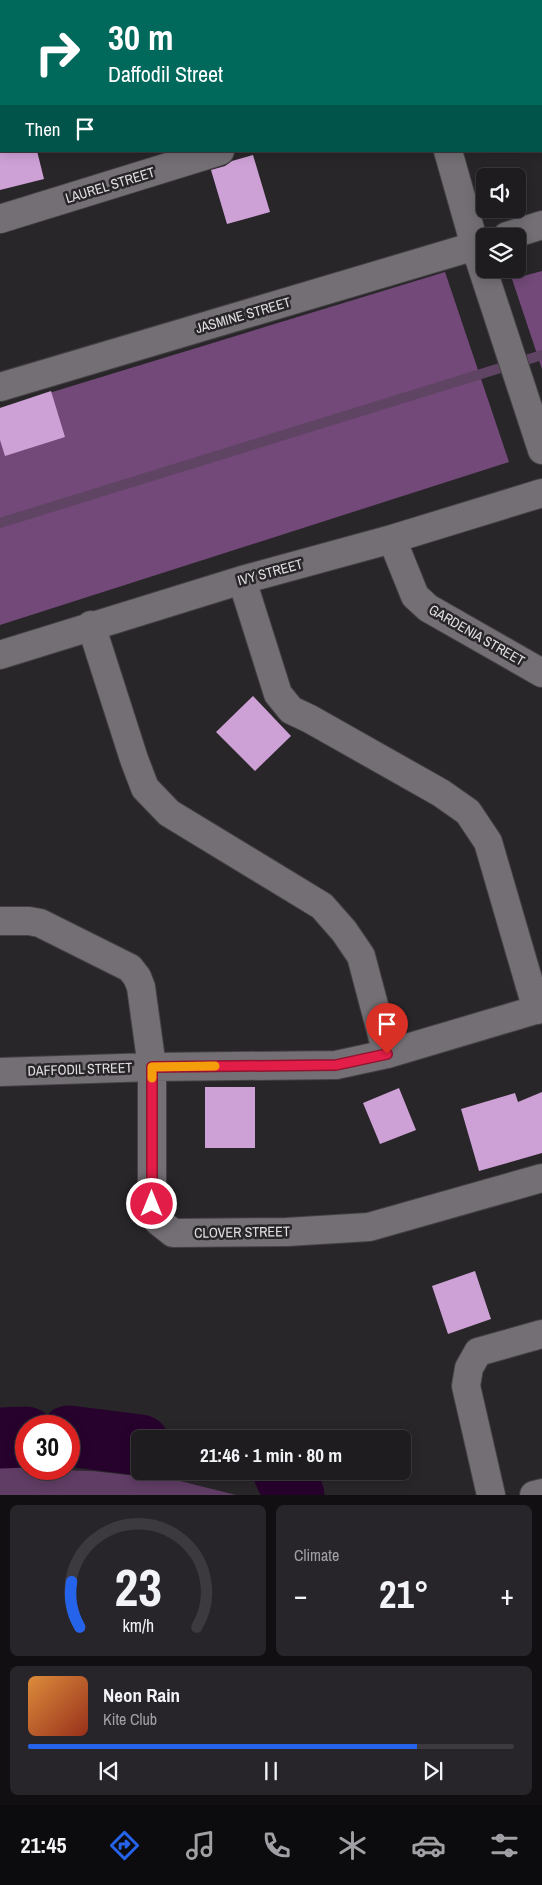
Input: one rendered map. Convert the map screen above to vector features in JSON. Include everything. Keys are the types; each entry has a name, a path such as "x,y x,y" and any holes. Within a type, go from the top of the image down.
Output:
{"street":[{"name":"LAUREL STREET","path":"0,219 217,152"},
{"path":"448,152 476,233"},
{"path":"526,231 542,226"},
{"name":"JASMINE STREET","path":"0,387 476,246"},
{"path":"489,278 504,334 542,450"},
{"name":"IVY STREET","path":"0,655 91,625 242,580 392,539 542,493"},
{"name":"GARDENIA STREET","path":"392,539 416,596 428,608 542,672"},
{"path":"242,580 278,694 291,710 442,793 468,812 488,842 540,1009"},
{"path":"91,625 145,788 169,813 322,906 344,931 361,956 387,1054"},
{"name":"CLOVER STREET","path":"0,921 40,923 130,968 137,977 141,987 152,1067 152,1204 158,1221 173,1233 287,1232 369,1228 542,1178"},
{"name":"DAFFODIL STREET","path":"0,1072 152,1067 336,1065 387,1054 540,1009"},
{"path":"491,1495 466,1386 469,1368 478,1352 542,1334"},
{"path":"534,1495 542,1492"}],"shaded area":[{"path":"542,271 542,369 512,279 526,278 526,275"},
{"path":"445,272 509,462 0,625 0,408"},
{"path":"0,1465 15,1466 15,1480 80,1480 80,1471 93,1471 131,1475 131,1480 180,1481 236,1495 0,1495"}],"building":[{"path":"0,152 37,152 44,179 0,190"},
{"path":"253,155 270,212 227,224 211,170"},
{"path":"51,391 65,437 5,456 0,440 0,408"},
{"path":"253,696 291,736 255,771 216,732"},
{"path":"205,1087 255,1087 255,1148 205,1148"},
{"path":"399,1088 416,1130 380,1144 363,1103"},
{"path":"542,1092 542,1153 479,1171 461,1109 515,1093 518,1102"},
{"path":"475,1271 491,1319 448,1334 432,1286"}],"waterway":[{"path":"0,523 542,355"},
{"path":"0,1438 15,1437"},
{"path":"80,1437 131,1444"},
{"path":"287,1480 294,1495"}],"slow traffic":[{"path":"152,1078 152,1067 215,1066"}],"route":[{"path":"152,1204 152,1067 336,1065 387,1054"}]}
